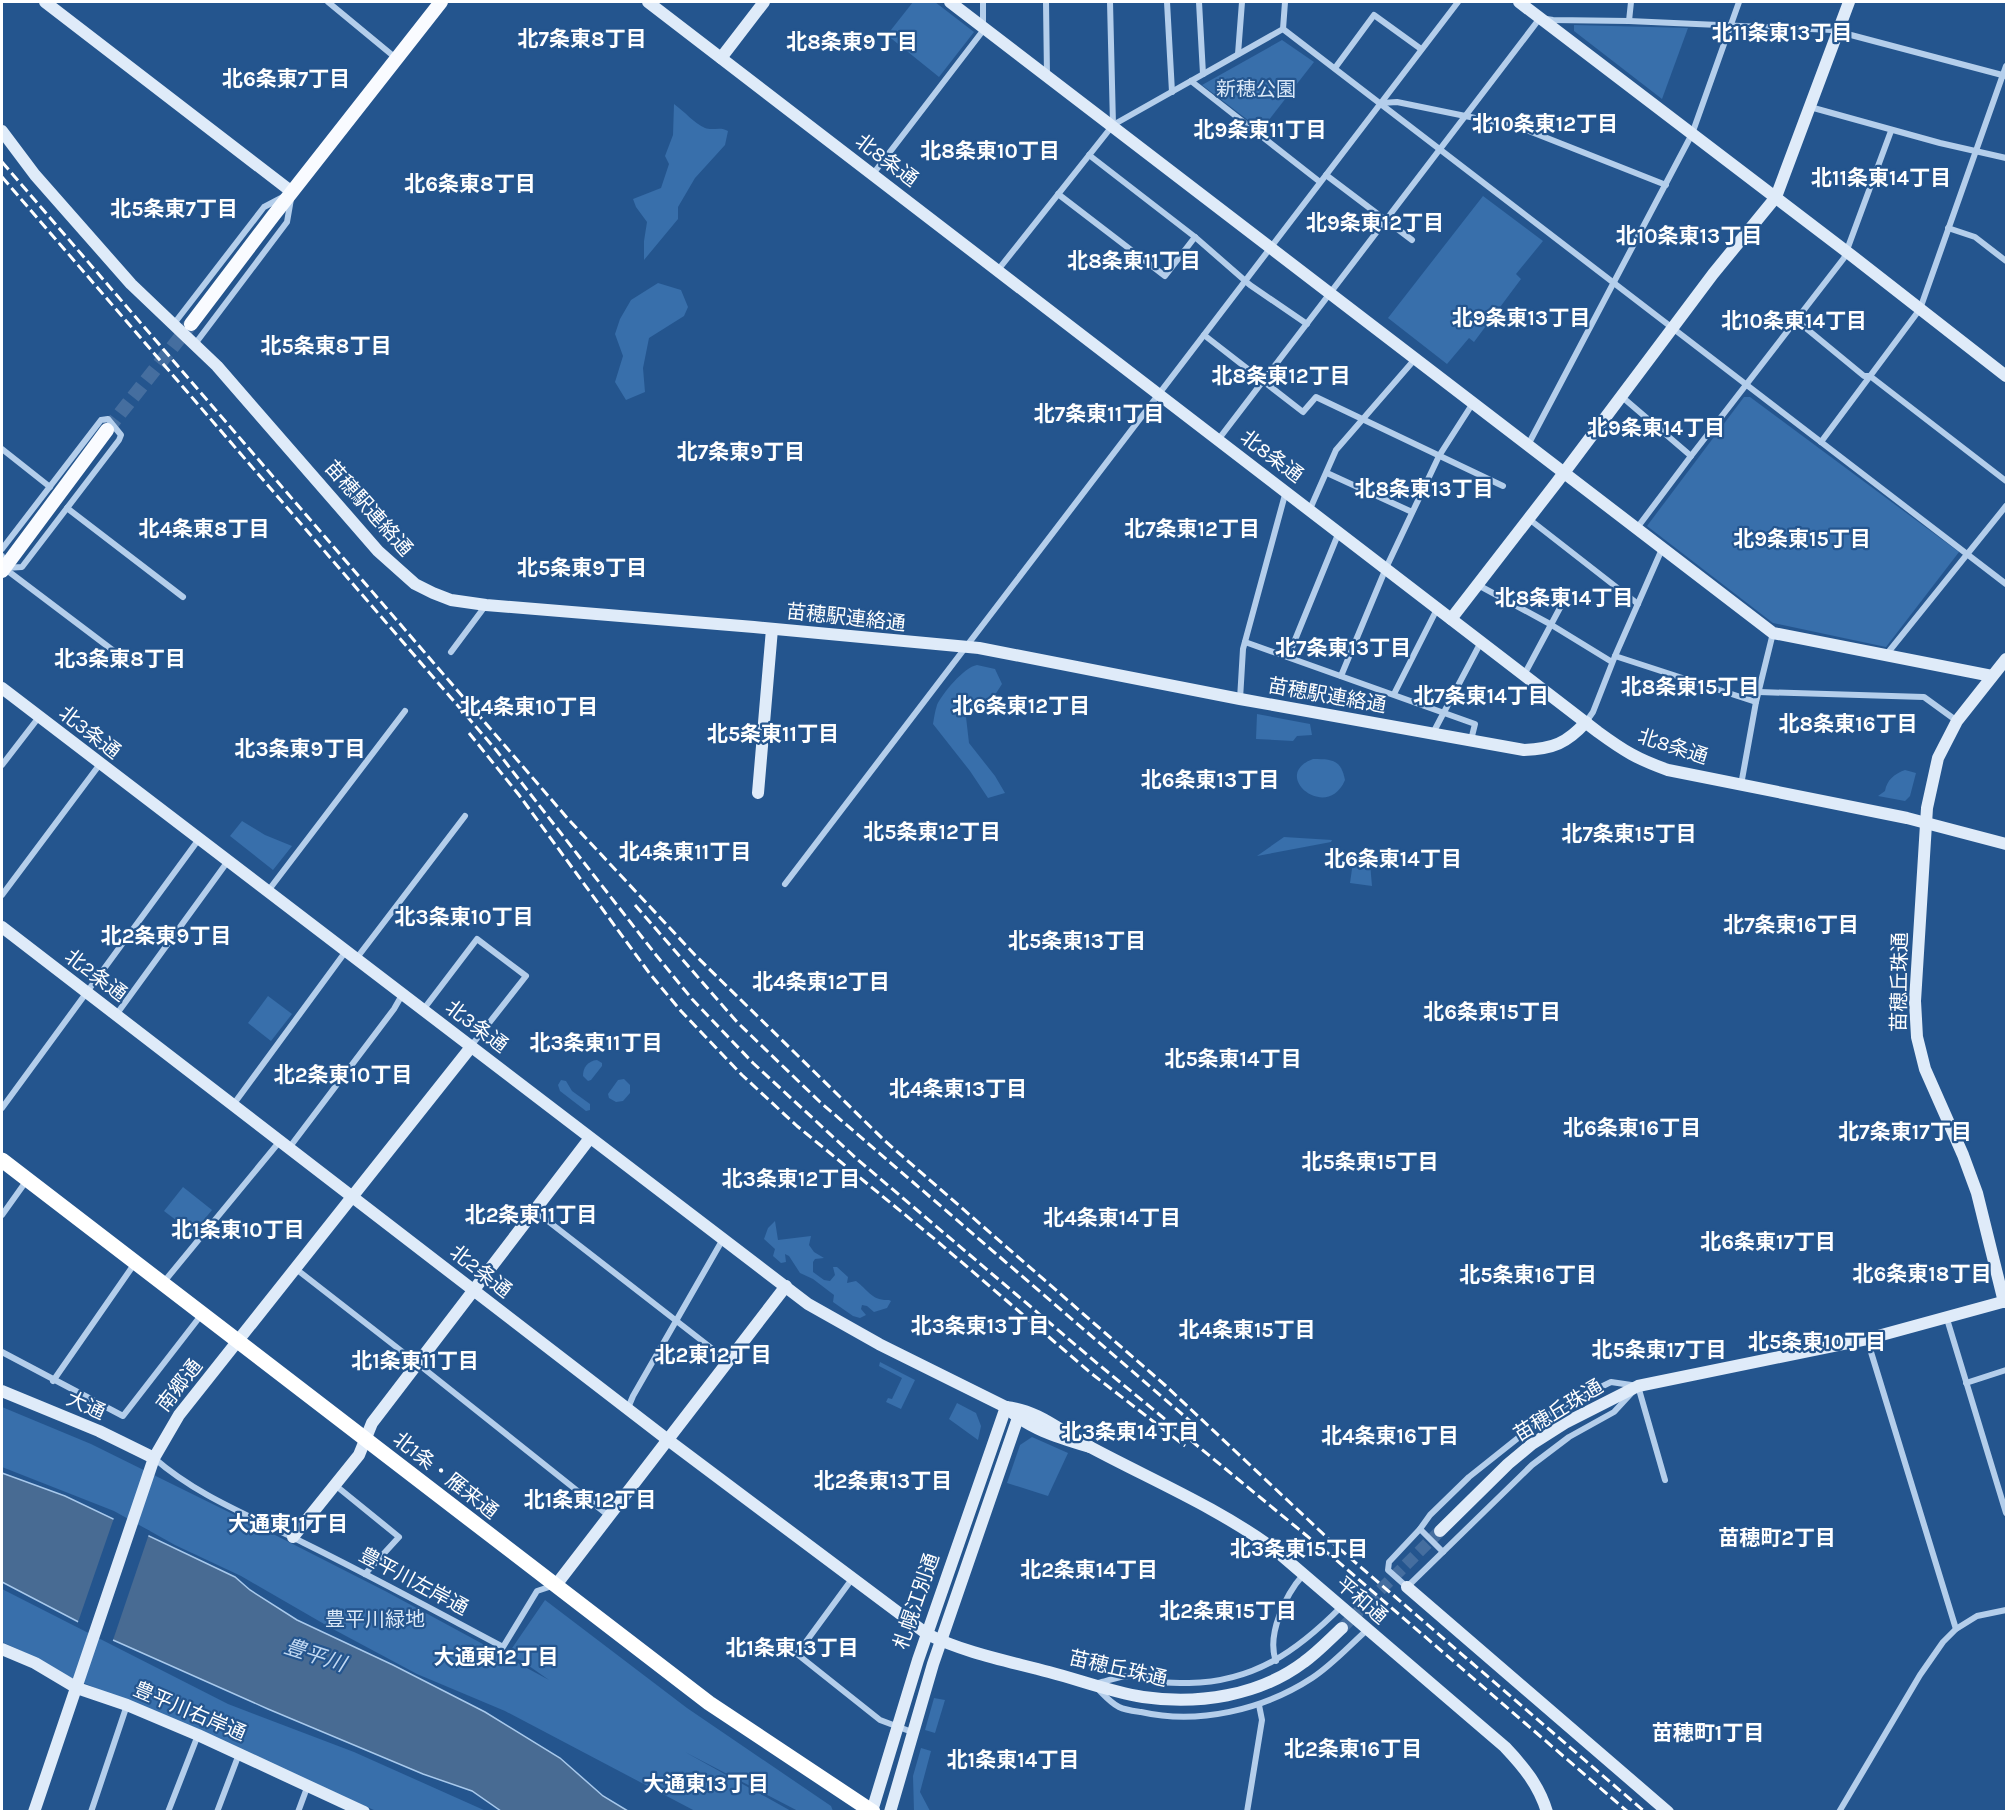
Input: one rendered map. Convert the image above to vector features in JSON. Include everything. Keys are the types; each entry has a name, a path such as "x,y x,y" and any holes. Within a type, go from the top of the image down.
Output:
{"highway":[{"name":"北1条・雁来通","path":"2,1160 709,1704 872,1811"}],"main road":[{"path":"191,324 441,2"},
{"path":"2,565 107,430"}],"street":[{"path":"45,2 292,192"},
{"path":"328,2 397,59"},
{"name":"北8条通","path":"648,2 1622,750 1668,770 1907,818 2007,844"},
{"path":"721,58 764,2"},
{"path":"951,2 1773,633 1992,676"},
{"path":"873,174 984,27 983,2"},
{"path":"1046,2 1047,76"},
{"path":"1110,2 1113,125"},
{"path":"1167,2 1172,92"},
{"path":"1199,2 1203,74"},
{"path":"1238,54 1242,2"},
{"path":"1284,29 1285,2"},
{"path":"785,884 1458,2"},
{"path":"1519,2 1847,251 2007,376"},
{"path":"1629,21 1631,2"},
{"path":"1528,445 1692,134 1739,2"},
{"path":"1451,619 1713,274 1776,197 1850,2"},
{"path":"1335,68 1374,15 1421,49"},
{"path":"1540,18 1838,31 2005,75"},
{"path":"1218,440 1540,18"},
{"path":"998,270 1113,125 1284,29"},
{"path":"1284,29 2007,584"},
{"path":"1821,442 1920,309 1947,228 2007,66"},
{"path":"1191,81 1320,182"},
{"path":"1381,103 1397,102 1519,127 1666,185"},
{"path":"1809,107 1891,131 2007,158"},
{"path":"2,131 35,175 101,250 131,284 173,325 264,207 292,192"},
{"path":"1637,529 1844,258 1891,131"},
{"path":"1089,155 1195,237 1250,285 1307,324"},
{"path":"1326,175 1412,240"},
{"path":"195,344 287,222 292,192"},
{"path":"1058,194 1165,276 1195,237"},
{"path":"1947,228 1975,237 2007,261"},
{"path":"1796,320 1864,376 1870,376 2007,481"},
{"name":"苗穂駅連絡通","path":"173,325 217,366 378,552 415,584 451,600 486,605 979,648 1240,699 1524,750 1536,750 1564,742 1574,736 1586,722"},
{"path":"1204,335 1303,412 1316,398 1503,486"},
{"path":"1310,509 1328,473 1336,450 1416,359"},
{"path":"1620,396 1691,456"},
{"path":"1341,676 1386,568 1439,456 1473,404"},
{"path":"2,549 101,420 108,419 119,431 121,435 119,440 22,567 2,565"},
{"path":"2,449 50,487"},
{"path":"1328,473 1412,512"},
{"path":"1240,699 1245,642 1286,491"},
{"path":"1886,655 2007,506"},
{"path":"67,508 183,597"},
{"path":"1529,519 1638,604"},
{"path":"1288,657 1339,532"},
{"path":"1586,722 1593,712 1613,659 1662,549"},
{"path":"2,565 131,664"},
{"path":"1478,585 1613,659 1756,702"},
{"path":"1524,675 1569,591"},
{"path":"451,652 486,605"},
{"path":"1394,694 1438,609"},
{"path":"758,793 772,629"},
{"path":"1741,785 1756,702 1773,633"},
{"path":"1245,642 1475,724 1471,740"},
{"path":"1432,733 1481,642"},
{"name":"苗穂丘珠通","path":"1440,1531 1508,1464 1532,1444 1565,1423 1638,1386 1867,1339 2005,1302 1977,1192 1925,1069 1917,1037 1914,1001 1928,808 1938,758 1957,721 2007,659"},
{"name":"北3条通","path":"2,688 808,1304 830,1318 1020,1413"},
{"path":"1759,692 1924,697 1957,721"},
{"path":"268,892 405,711"},
{"path":"2,765 39,717"},
{"path":"2,895 100,764"},
{"path":"233,1105 351,955 465,816"},
{"path":"2,1108 199,839"},
{"path":"116,1015 228,861"},
{"name":"北2条通","path":"2,927 668,1440 852,1579 927,1634 941,1641"},
{"path":"423,1010 477,939 526,976 471,1047"},
{"path":"163,1283 285,1144 394,1009 403,994"},
{"name":"南郷通","path":"34,1812 154,1458 179,1415 471,1047"},
{"path":"293,1537 359,1455 372,1423 590,1138"},
{"path":"2,1215 27,1180"},
{"path":"535,1210 728,1361"},
{"path":"628,1408 723,1239"},
{"path":"54,1381 135,1263"},
{"path":"296,1269 609,1516"},
{"path":"556,1585 786,1286"},
{"path":"2,1352 123,1416 202,1314"},
{"path":"1947,1319 2007,1514"},
{"path":"1867,1339 1956,1629"},
{"path":"1966,1383 2007,1370"},
{"path":"1638,1386 1611,1382 1568,1403 1544,1418 1469,1477 1430,1515 1389,1562 1388,1570 1668,1812"},
{"path":"1638,1386 1665,1480"},
{"path":"1407,1587 1532,1465 1569,1437 1614,1412 1638,1386"},
{"name":"大通","path":"2,1391 99,1431 154,1458"},
{"name":"札幌江別通","path":"872,1811 927,1634 1006,1407"},
{"name":"札幌江別通","path":"890,1812 941,1641 1020,1413"},
{"name":"平和通","path":"1020,1413 1062,1429 1090,1447 1213,1509 1245,1528 1505,1747 1536,1784 1547,1812"},
{"name":"豊平川左岸通","path":"154,1458 193,1487 503,1647 537,1591 556,1585"},
{"path":"335,1485 399,1537 365,1574"},
{"path":"1420,1529 1443,1552"},
{"path":"1276,1661 1272,1650 1281,1613 1289,1593 1303,1575"},
{"path":"852,1579 797,1654 880,1720 912,1732"},
{"path":"1093,1684 1128,1676 1161,1682 1190,1683 1216,1681 1239,1675 1276,1661 1324,1624 1341,1607"},
{"path":"1839,1812 1920,1676 1944,1642 1956,1629 1977,1616 2007,1610"},
{"name":"苗穂丘珠通","path":"941,1641 1141,1696 1174,1700 1209,1699 1243,1692 1267,1683 1304,1662 1342,1628"},
{"path":"1093,1684 1118,1707 1151,1714 1176,1717 1198,1716 1259,1705 1313,1678 1367,1630"},
{"name":"豊平川右岸通","path":"2,1649 308,1784 364,1812"},
{"path":"91,1812 127,1705"},
{"path":"1247,1812 1262,1720 1259,1705"},
{"path":"168,1812 198,1735"},
{"path":"217,1812 239,1753"},
{"path":"298,1812 308,1784"}],"green space":[{"path":"913,2 935,2 974,32 939,77 887,35"},
{"path":"1574,25 1688,28 1662,99 1574,31"},
{"name":"新穂公園","path":"1282,40 1314,62 1261,130 1202,85"},
{"path":"674,104 701,126 728,131 725,145 695,178 678,207 678,219 644,260 647,222 633,199 661,188 669,164 665,156 673,135"},
{"path":"1483,196 1543,241 1516,274 1521,279 1474,342 1469,338 1447,364 1388,318"},
{"path":"658,283 681,290 688,307 684,316 649,338 643,368 645,392 626,400 615,382 623,356 615,334 620,319 631,300"},
{"path":"1744,397 1750,397 1959,552 1886,647 1773,623 1647,526"},
{"path":"977,665 995,669 1002,684 991,701 976,705 966,717 969,743 995,776 1005,793 988,798 933,724 937,705 944,694 960,676"},
{"path":"1257,714 1310,724 1312,735 1297,736 1293,741 1256,739"},
{"path":"1313,759 1331,760 1341,768 1345,780 1337,792 1326,797 1315,796 1306,792 1299,784 1297,775 1301,766"},
{"path":"1905,770 1916,773 1910,796 1905,801 1878,796 1885,791 1892,778"},
{"path":"242,821 265,835 292,846 273,870 230,836"},
{"path":"1284,837 1332,840 1257,856"},
{"path":"1353,862 1370,863 1372,886 1350,883"},
{"path":"268,996 292,1014 271,1041 248,1023"},
{"path":"597,1060 602,1063 602,1066 588,1081 583,1076 584,1070 589,1063"},
{"path":"624,1079 630,1085 630,1093 623,1101 616,1102 609,1098 608,1094 618,1080"},
{"path":"561,1080 566,1081 572,1091 590,1104 590,1110 586,1111 560,1091 558,1085"},
{"path":"183,1187 212,1210 193,1233 164,1211"},
{"path":"775,1221 778,1240 811,1236 809,1245 814,1252 824,1258 815,1259 813,1272 824,1280 830,1281 835,1275 833,1267 837,1267 848,1277 847,1283 856,1281 874,1297 891,1301 887,1308 874,1312 862,1305 861,1309 866,1315 860,1318 853,1316 833,1302 834,1295 813,1279 800,1273 789,1256 785,1254 786,1262 781,1263 773,1256 775,1249 764,1239 768,1228"},
{"path":"880,1362 915,1380 901,1409 886,1402 888,1398 892,1399 902,1378 879,1366"},
{"path":"957,1403 976,1413 981,1426 978,1440 949,1419"},
{"name":"豊平川緑地","path":"2,1407 91,1444 277,1536 387,1592 549,1680 508,1654 545,1600 687,1708 831,1806 833,1811 798,1811 685,1752 791,1811 695,1811 505,1711 417,1674 241,1576 175,1545 114,1511 2,1467"},
{"path":"1032,1437 1068,1453 1048,1496 1007,1483 1020,1445"},
{"path":"2,1589 228,1704 354,1752 486,1811 376,1811 214,1738 60,1673 2,1642"},
{"path":"934,1698 945,1700 935,1733 925,1730"},
{"path":"921,1748 931,1751 920,1792 930,1811 914,1811 913,1776"}],"water":[{"name":"豊平川","path":"2,1473 65,1496 235,1577 250,1590 297,1620 485,1712 560,1758 603,1796 628,1811 501,1811 472,1791 423,1774 268,1709 113,1640 2,1582"}],"pier":[{"path":"115,1515 150,1531 112,1643 77,1625"}],"tunnel":[{"path":"107,430 190,325"},
{"path":"1342,1628 1440,1531"}],"railway":[{"path":"2,162 569,820 695,955 885,1141 1166,1386 1335,1545 1645,1812"},
{"path":"2,177 496,750 692,999 753,1063 857,1159 1098,1364 1335,1559 1628,1812"},
{"path":"469,733 519,795 650,974 681,1011 742,1075 797,1126 937,1241 1092,1374 1185,1446"},
{"path":"635,905 737,1022 820,1102 1197,1427"}],"district":[{"name":"北11条東13丁目","path":"1782,33"},
{"name":"北7条東8丁目","path":"582,39"},
{"name":"北8条東9丁目","path":"852,42"},
{"name":"北6条東7丁目","path":"286,79"},
{"name":"北10条東12丁目","path":"1545,124"},
{"name":"北9条東11丁目","path":"1260,130"},
{"name":"北8条東10丁目","path":"990,151"},
{"name":"北11条東14丁目","path":"1881,178"},
{"name":"北6条東8丁目","path":"470,184"},
{"name":"北5条東7丁目","path":"174,209"},
{"name":"北9条東12丁目","path":"1375,223"},
{"name":"北10条東13丁目","path":"1689,236"},
{"name":"北8条東11丁目","path":"1134,261"},
{"name":"北9条東13丁目","path":"1521,318"},
{"name":"北10条東14丁目","path":"1794,321"},
{"name":"北5条東8丁目","path":"326,346"},
{"name":"北8条東12丁目","path":"1281,376"},
{"name":"北7条東11丁目","path":"1099,414"},
{"name":"北9条東14丁目","path":"1656,428"},
{"name":"北7条東9丁目","path":"741,452"},
{"name":"北8条東13丁目","path":"1424,489"},
{"name":"北4条東8丁目","path":"204,529"},
{"name":"北7条東12丁目","path":"1192,529"},
{"name":"北9条東15丁目","path":"1802,539"},
{"name":"北5条東9丁目","path":"582,568"},
{"name":"北8条東14丁目","path":"1564,598"},
{"name":"北7条東13丁目","path":"1343,648"},
{"name":"北3条東8丁目","path":"120,659"},
{"name":"北8条東15丁目","path":"1690,687"},
{"name":"北7条東14丁目","path":"1481,696"},
{"name":"北6条東12丁目","path":"1021,706"},
{"name":"北4条東10丁目","path":"529,707"},
{"name":"北8条東16丁目","path":"1848,724"},
{"name":"北5条東11丁目","path":"773,734"},
{"name":"北3条東9丁目","path":"300,749"},
{"name":"北6条東13丁目","path":"1210,780"},
{"name":"北5条東12丁目","path":"932,832"},
{"name":"北7条東15丁目","path":"1629,834"},
{"name":"北4条東11丁目","path":"685,852"},
{"name":"北6条東14丁目","path":"1393,859"},
{"name":"北3条東10丁目","path":"464,917"},
{"name":"北7条東16丁目","path":"1791,925"},
{"name":"北2条東9丁目","path":"166,936"},
{"name":"北5条東13丁目","path":"1077,941"},
{"name":"北4条東12丁目","path":"821,982"},
{"name":"北6条東15丁目","path":"1492,1012"},
{"name":"北3条東11丁目","path":"596,1043"},
{"name":"北5条東14丁目","path":"1233,1059"},
{"name":"北2条東10丁目","path":"343,1075"},
{"name":"北4条東13丁目","path":"958,1089"},
{"name":"北6条東16丁目","path":"1632,1128"},
{"name":"北7条東17丁目","path":"1905,1132"},
{"name":"北5条東15丁目","path":"1370,1162"},
{"name":"北3条東12丁目","path":"791,1179"},
{"name":"北2条東11丁目","path":"531,1215"},
{"name":"北4条東14丁目","path":"1112,1218"},
{"name":"北1条東10丁目","path":"238,1230"},
{"name":"北6条東17丁目","path":"1768,1242"},
{"name":"北6条東18丁目","path":"1922,1274"},
{"name":"北5条東16丁目","path":"1528,1275"},
{"name":"北3条東13丁目","path":"980,1326"},
{"name":"北4条東15丁目","path":"1247,1330"},
{"name":"北5条東10丁目","path":"1817,1342"},
{"name":"北5条東17丁目","path":"1659,1350"},
{"name":"北2東12丁目","path":"713,1355"},
{"name":"北1条東11丁目","path":"415,1361"},
{"name":"北3条東14丁目","path":"1130,1432"},
{"name":"北4条東16丁目","path":"1390,1436"},
{"name":"北2条東13丁目","path":"883,1481"},
{"name":"北1条東12丁目","path":"590,1500"},
{"name":"大通東11丁目","path":"288,1524"},
{"name":"苗穂町2丁目","path":"1777,1538"},
{"name":"北3条東15丁目","path":"1299,1549"},
{"name":"北2条東14丁目","path":"1089,1570"},
{"name":"北2条東15丁目","path":"1228,1611"},
{"name":"北1条東13丁目","path":"792,1648"},
{"name":"大通東12丁目","path":"496,1657"},
{"name":"苗穂町1丁目","path":"1708,1733"},
{"name":"北2条東16丁目","path":"1353,1749"},
{"name":"北1条東14丁目","path":"1013,1760"},
{"name":"大通東13丁目","path":"706,1784"}]}
